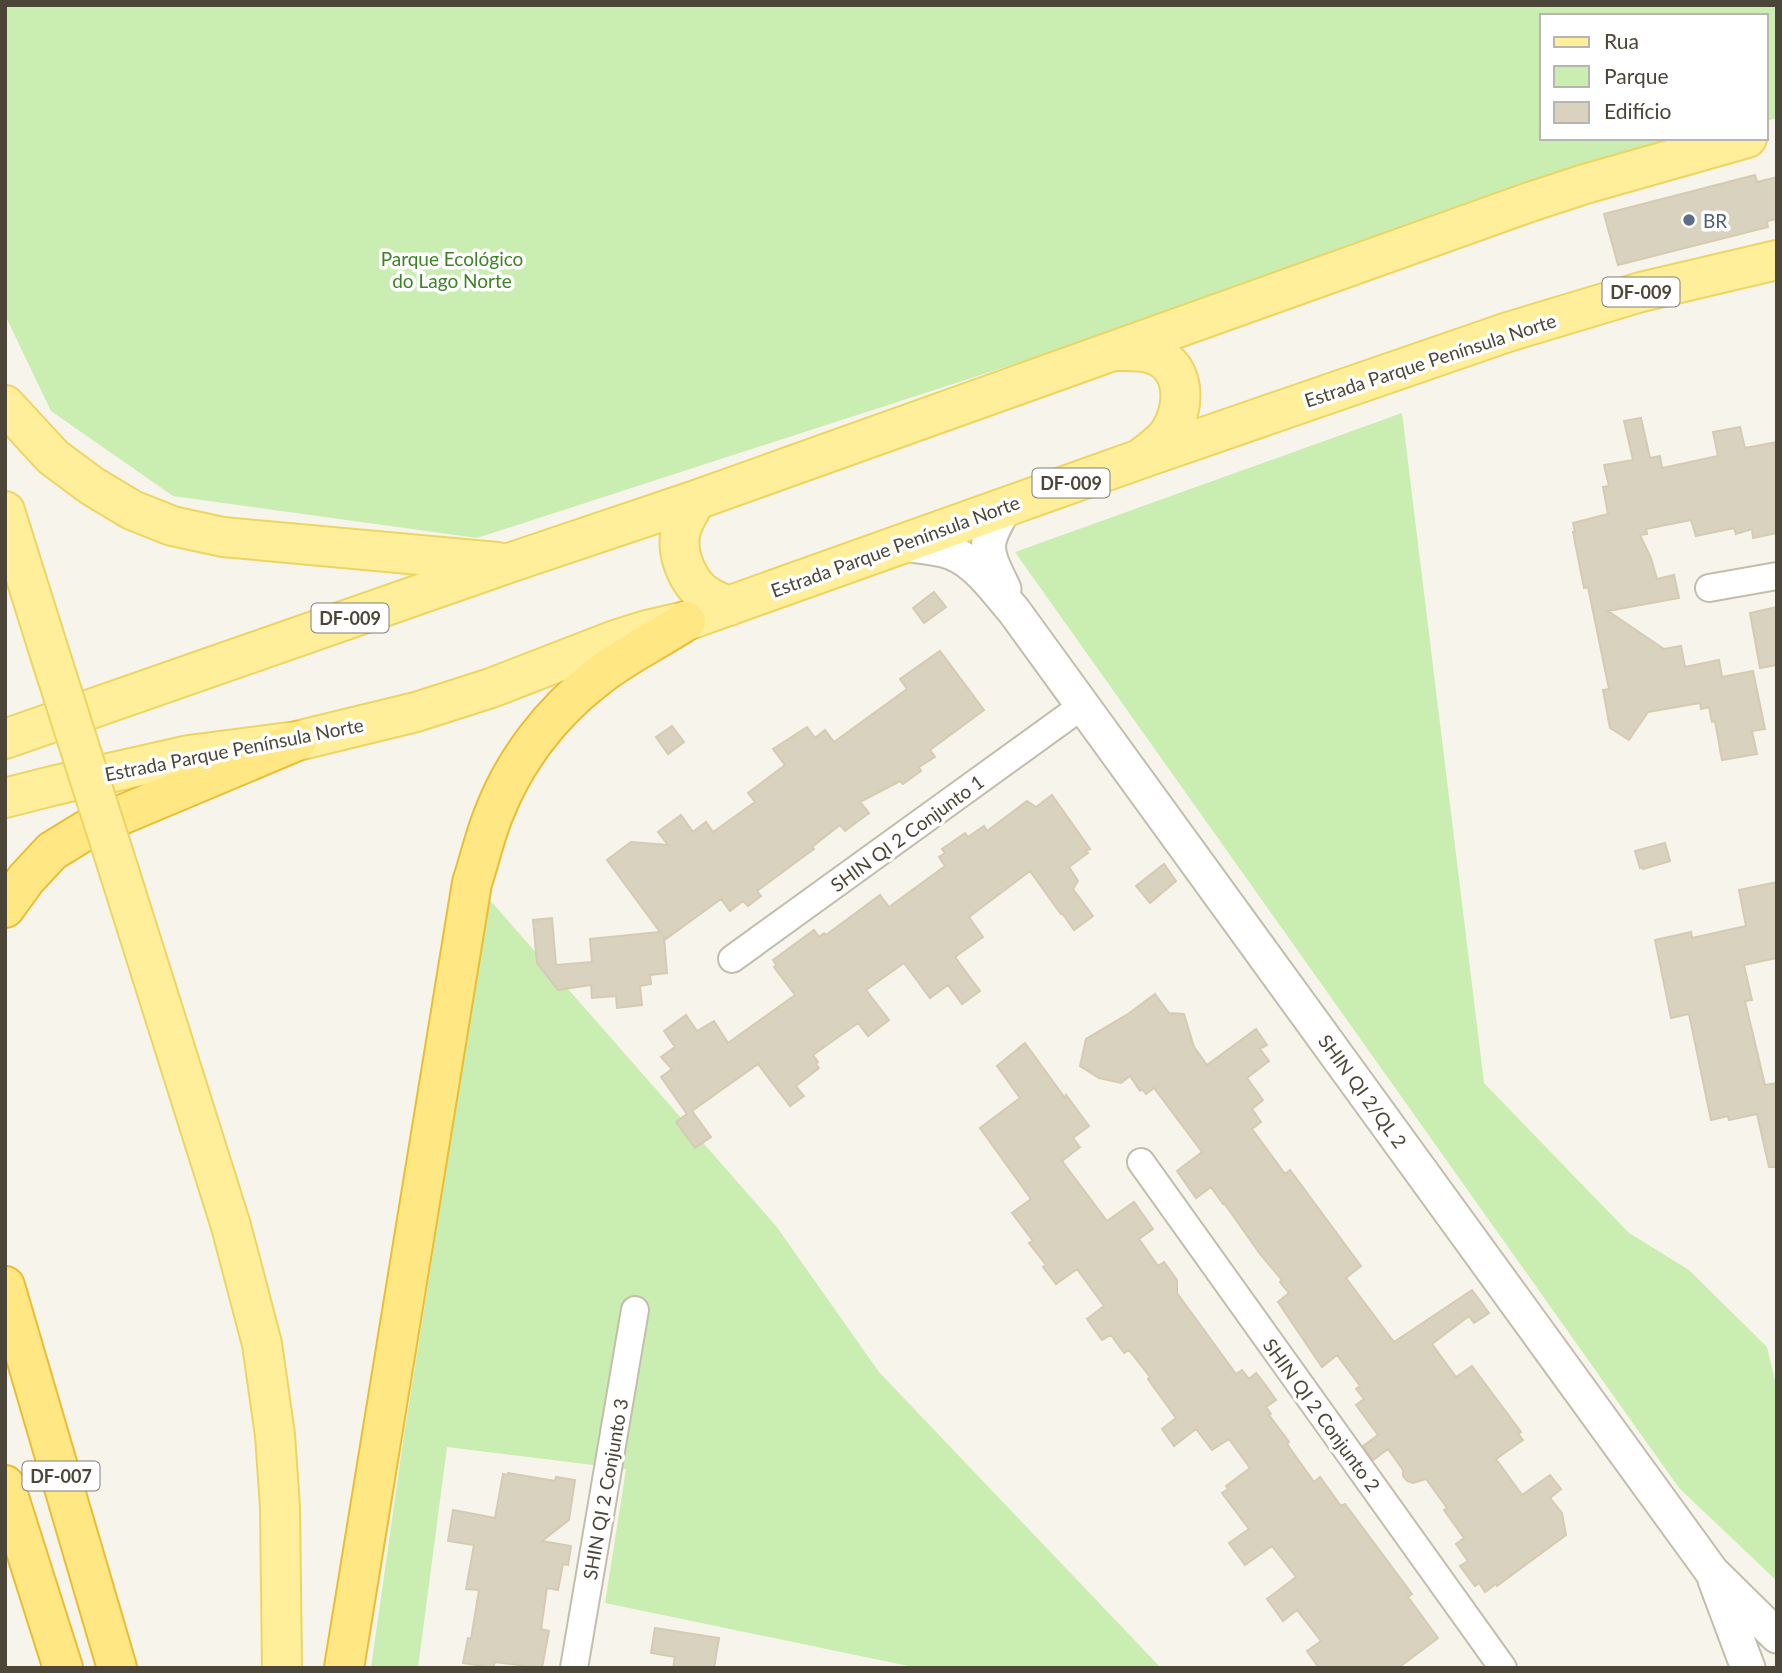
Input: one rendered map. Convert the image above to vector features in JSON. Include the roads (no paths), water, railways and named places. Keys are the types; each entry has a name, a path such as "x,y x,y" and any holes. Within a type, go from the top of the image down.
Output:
{"highway":[{"path":"344,1668 472,883 494,813 523,756 553,719 601,674 686,621"},
{"path":"5,908 26,879 52,851 88,829 297,741"},
{"name":"DF-007","path":"5,1286 117,1668"},
{"name":"DF-007","path":"5,1485 63,1668"}],"main road":[{"name":"DF-009","path":"5,739 696,500 1563,191 1740,140"},
{"name":"Estrada Parque Península Norte","path":"5,799 189,755 297,741 416,712 491,688 615,640 686,621 1006,506 1508,332 1642,292 1777,260"},
{"path":"1116,351 1156,355 1172,368 1181,388 1182,399 1172,429 1166,438 1143,458"},
{"path":"5,405 53,457 92,486 132,510 172,526 223,537 509,563"},
{"path":"696,500 680,535 683,560 687,572 702,593 729,606"},
{"path":"5,511 231,1226 262,1344 275,1435 280,1507 282,1668"}],"street":[{"name":"SHIN QI 2/QL 2","path":"1006,506 990,532 988,547 990,560 1014,611"},
{"name":"SHIN QI 2/QL 2","path":"904,544 945,550 963,558 977,569 1014,611 1712,1572 1777,1636"},
{"path":"1709,588 1777,576"},
{"name":"SHIN QI 2 Conjunto 1","path":"732,959 1082,706"},
{"name":"SHIN QI 2 Conjunto 2","path":"1141,1162 1503,1668"},
{"name":"SHIN QI 2 Conjunto 3","path":"575,1668 635,1310"},
{"name":"SHIN QI 2/QL 2","path":"1712,1572 1750,1668"},
{"path":"1750,1668 1756,1660 1777,1650"}],"place":[{"name":"BR","path":"1689,220"}],"park label":[{"name":"Parque Ecológico do Lago Norte","path":"452,269"}]}
